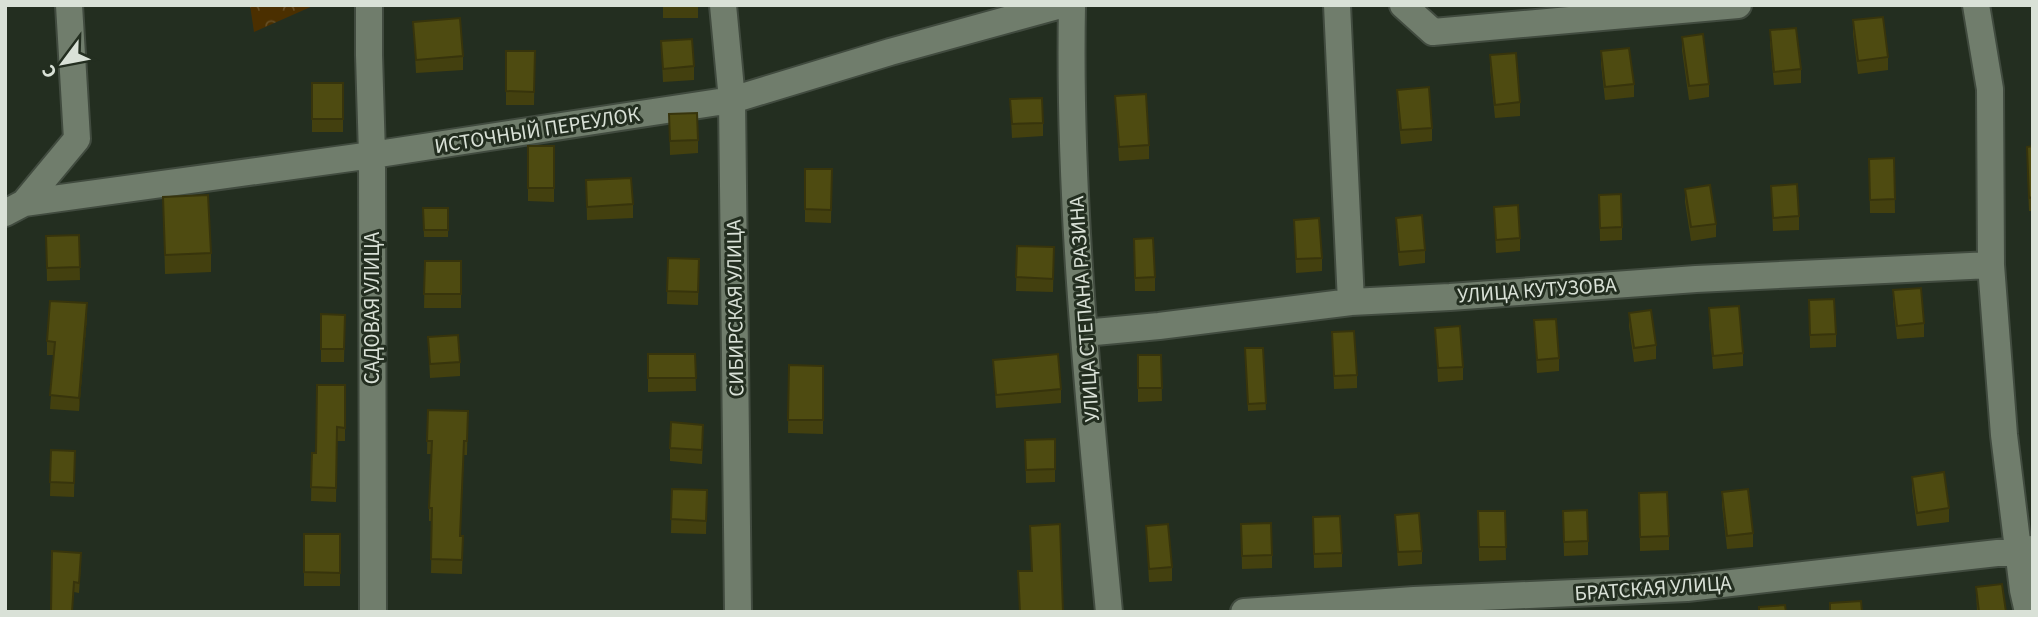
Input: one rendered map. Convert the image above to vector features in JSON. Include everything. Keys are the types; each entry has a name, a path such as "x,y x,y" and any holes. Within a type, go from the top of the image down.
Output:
{"street":[{"path":"15,208 76,139 69,5"},
{"name":"САДОВАЯ УЛИЦА","path":"369,5 373,612"},
{"name":"СИБИРСКАЯ УЛИЦА","path":"723,5 732,100 738,612"},
{"name":"ИСТОЧНЫЙ ПЕРЕУЛОК","path":"15,208 732,100 890,52 1061,5"},
{"name":"УЛИЦА СТЕПАНА РАЗИНА","path":"1072,5 1070,83 1084,333 1109,612"},
{"path":"1336,5 1351,302"},
{"path":"1403,5 1433,32 1738,5"},
{"path":"1976,5 1990,89 1991,265 2004,435 2026,550 2028,612"},
{"name":"УЛИЦА КУТУЗОВА","path":"1084,333 1351,302 1696,279 1991,265"},
{"name":"БРАТСКАЯ УЛИЦА","path":"1244,612 1415,600 1687,587 2026,550"}],"green space":[{"path":"250,5 315,5 254,32"},
{"path":"315,5 362,5 362,7"}],"building":[{"path":"1883,17 1888,57 1858,61 1853,20"},
{"path":"460,18 463,56 416,60 413,22"},
{"path":"1796,28 1801,69 1774,72 1770,30"},
{"path":"1703,34 1709,84 1689,86 1682,37"},
{"path":"692,39 694,66 663,69 661,41"},
{"path":"1629,48 1634,84 1605,87 1601,51"},
{"path":"506,51 535,51 534,92 506,91"},
{"path":"1516,53 1520,102 1495,105 1490,55"},
{"path":"312,83 343,83 343,119 312,119"},
{"path":"1429,87 1432,128 1401,130 1397,90"},
{"path":"1146,94 1149,145 1119,147 1115,96"},
{"path":"1042,98 1043,123 1012,124 1010,99"},
{"path":"697,113 698,140 670,141 669,114"},
{"path":"528,146 554,146 554,188 528,188"},
{"path":"2033,146 2033,197 2029,198 2027,147"},
{"path":"1894,158 1895,199 1870,200 1869,159"},
{"path":"805,169 832,169 831,210 805,209"},
{"path":"631,178 633,204 587,207 586,180"},
{"path":"1797,184 1799,216 1773,218 1771,186"},
{"path":"1710,185 1716,224 1691,227 1685,189"},
{"path":"1621,194 1622,227 1600,228 1599,195"},
{"path":"208,195 211,253 165,255 163,197"},
{"path":"1518,205 1520,238 1496,240 1494,207"},
{"path":"423,208 448,208 448,230 424,230"},
{"path":"1422,215 1425,250 1399,252 1396,218"},
{"path":"1319,218 1322,258 1296,259 1294,220"},
{"path":"79,235 80,267 47,268 46,236"},
{"path":"1153,238 1155,277 1135,278 1134,239"},
{"path":"1017,246 1054,247 1053,279 1016,277"},
{"path":"668,258 699,259 698,292 667,291"},
{"path":"425,261 461,261 461,294 424,294"},
{"path":"1921,288 1924,323 1897,326 1893,290"},
{"path":"1834,299 1836,334 1810,335 1809,300"},
{"path":"50,301 87,303 79,398 50,395 55,342 47,341"},
{"path":"1739,306 1743,353 1713,356 1709,308"},
{"path":"1651,310 1656,345 1634,348 1629,313"},
{"path":"321,314 345,315 344,349 321,349"},
{"path":"1556,319 1559,358 1537,360 1534,320"},
{"path":"1460,326 1463,367 1438,368 1435,328"},
{"path":"1354,331 1357,375 1334,376 1332,332"},
{"path":"458,335 460,362 430,364 428,337"},
{"path":"1245,348 1263,348 1266,403 1248,404"},
{"path":"648,354 695,354 696,378 648,378"},
{"path":"1058,354 1061,389 996,395 993,360"},
{"path":"1138,355 1161,355 1162,388 1138,388"},
{"path":"789,365 823,366 823,420 788,420"},
{"path":"317,385 345,385 345,428 337,427 336,488 311,487 312,453 316,453"},
{"path":"428,410 468,411 460,536 463,536 462,560 431,559 432,508 429,508 432,441 427,441"},
{"path":"671,422 703,425 702,450 670,448"},
{"path":"1055,439 1055,469 1026,470 1025,440"},
{"path":"51,450 75,451 74,483 50,482"},
{"path":"1944,472 1949,508 1917,513 1912,477"},
{"path":"672,489 707,490 706,521 671,519"},
{"path":"1748,489 1753,533 1727,536 1722,492"},
{"path":"1667,492 1669,536 1640,537 1639,493"},
{"path":"1587,510 1588,541 1564,542 1563,511"},
{"path":"1478,511 1505,511 1506,547 1479,547"},
{"path":"1419,513 1422,551 1398,552 1395,515"},
{"path":"1340,516 1342,553 1314,554 1313,517"},
{"path":"1271,523 1272,555 1242,556 1241,524"},
{"path":"1060,524 1063,612 1020,612 1018,571 1032,571 1030,526"},
{"path":"1168,524 1172,567 1149,569 1146,526"},
{"path":"304,534 340,534 340,573 304,572"},
{"path":"52,551 81,553 79,583 74,582 72,612 51,612"},
{"path":"2002,584 2006,612 1979,612 1976,587"},
{"path":"1861,601 1862,612 1830,612 1830,603"},
{"path":"1785,605 1786,612 1759,612 1759,607"}]}
